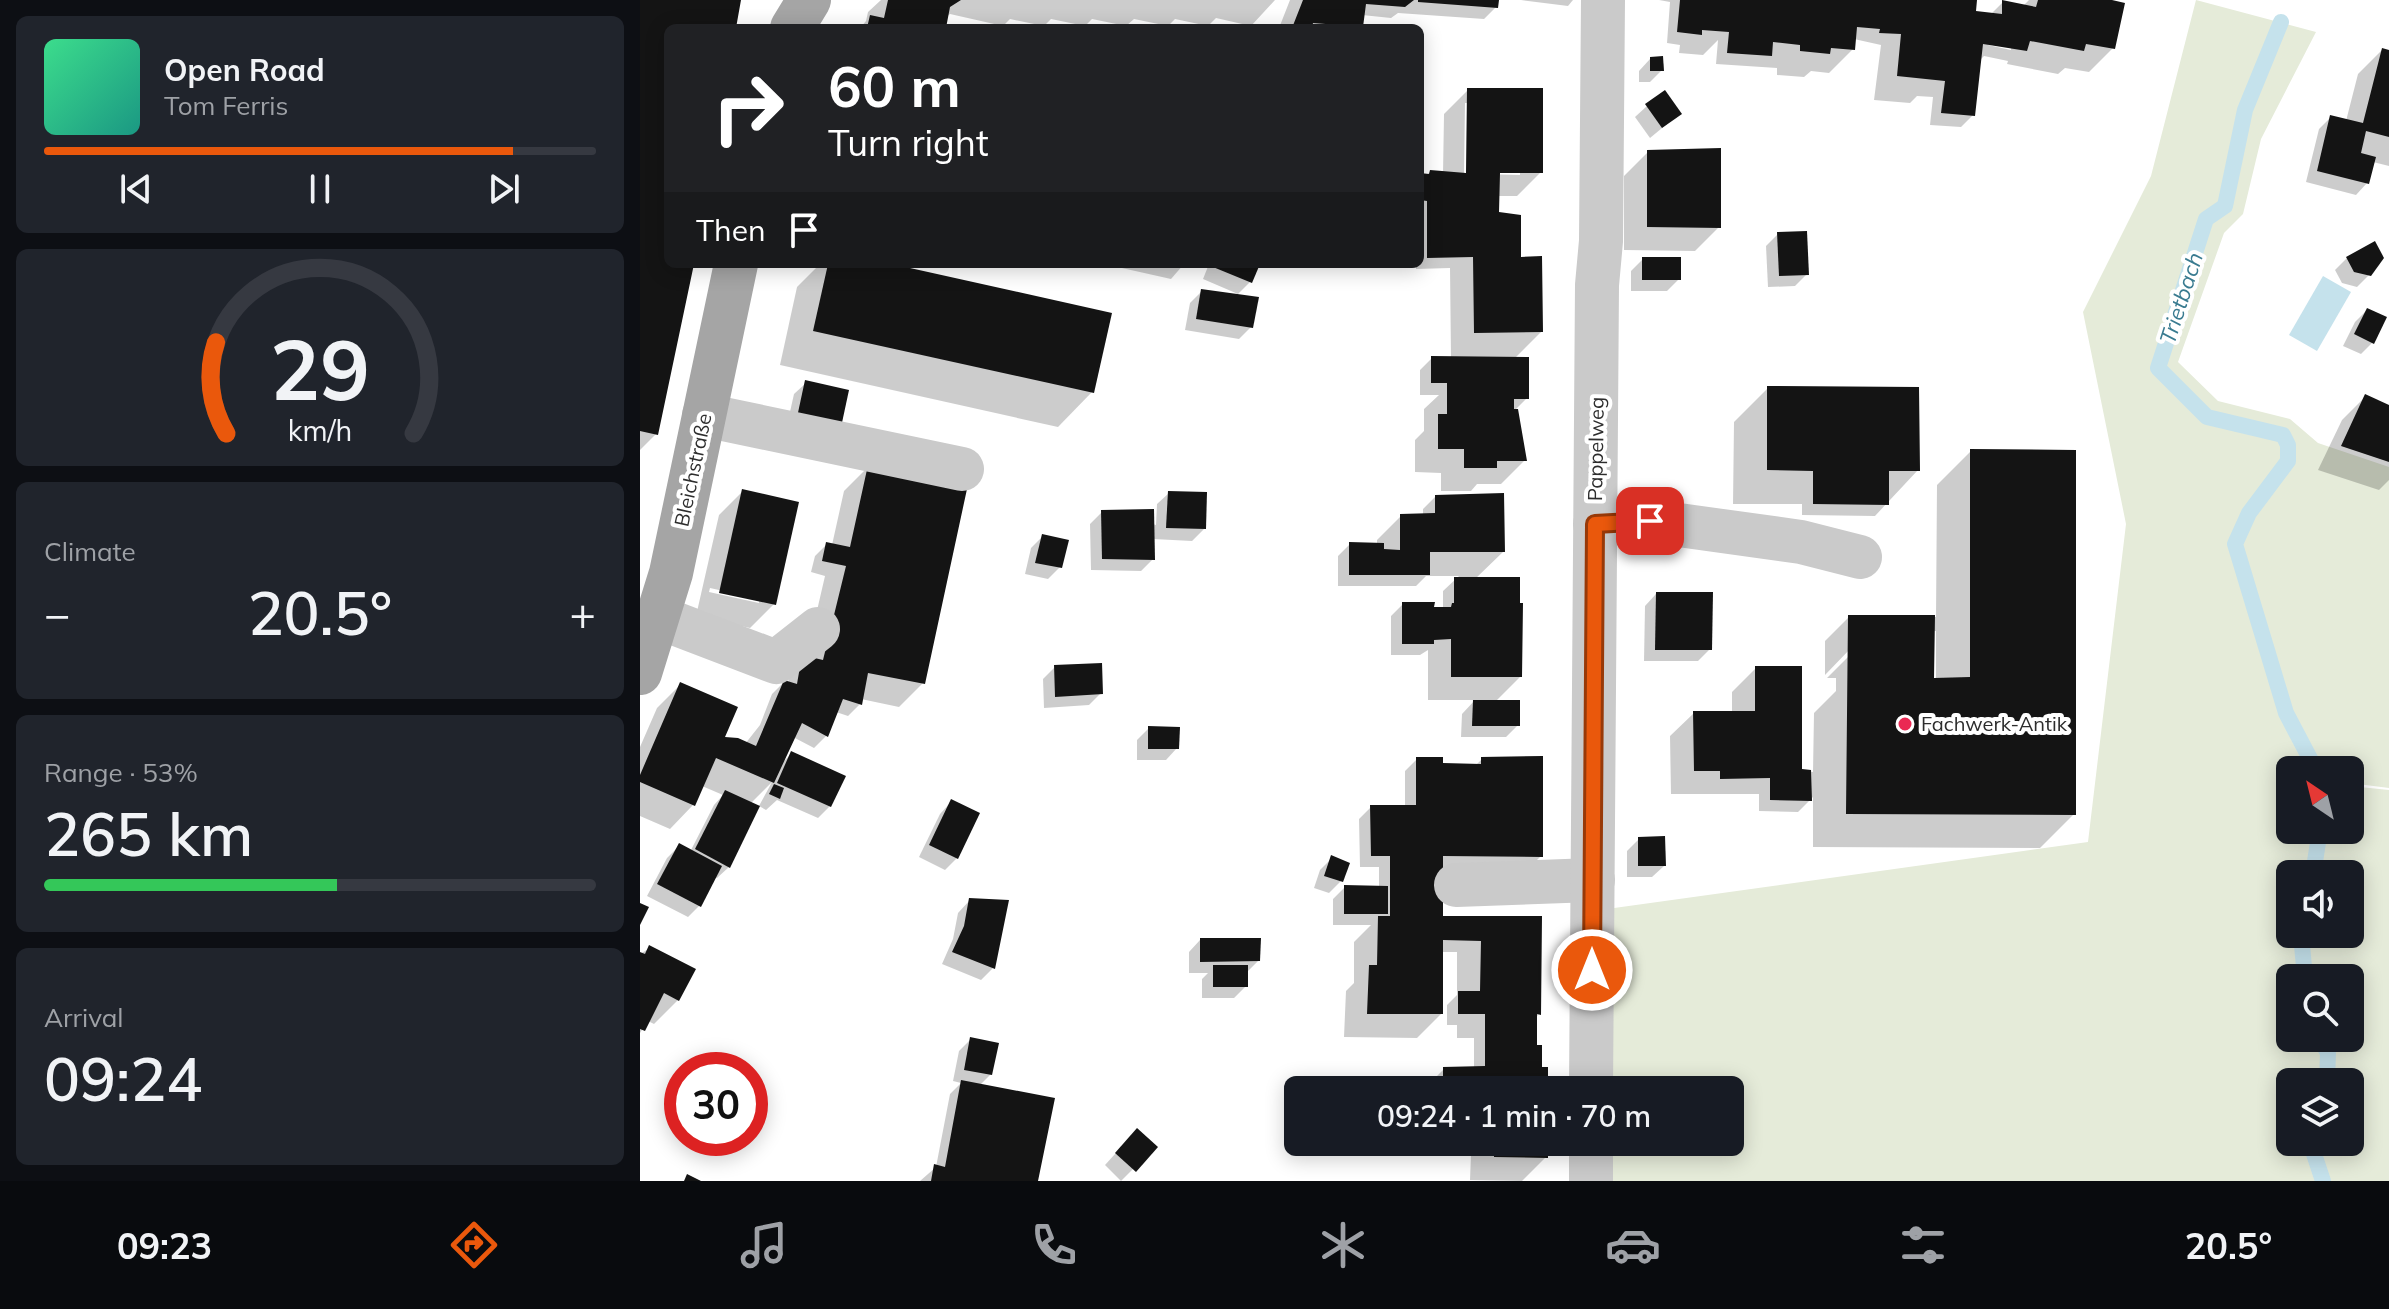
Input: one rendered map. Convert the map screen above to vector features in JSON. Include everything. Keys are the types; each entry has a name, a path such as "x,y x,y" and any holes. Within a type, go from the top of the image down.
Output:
{"main road":[{"path":"794,24 809,0"},
{"name":"Bleichstraße","path":"640,673 671,573 735,268"}],"street":[{"name":"Pappelweg","path":"1591,1076 1603,0"},
{"path":"704,415 962,469"},
{"path":"1595,524 1650,521 1801,542 1860,557"},
{"path":"658,617 776,662 818,629"},
{"path":"1456,885 1593,880"},
{"path":"1591,1156 1591,1181"}],"green space":[{"path":"2196,0 2316,32 2261,139 2243,214 2224,233 2178,362 2218,401 2290,419 2318,443 2389,467 2389,788 2364,785 2364,756 2276,756 2276,844 2364,844 2364,787 2389,790 2389,1181 1609,1181 1609,1156 1744,1156 1744,1076 1608,1076 1607,909 2088,842 2126,524 2083,312 2151,176"}],"water":[{"path":"2323,276 2351,292 2317,351 2289,335"}],"building":[{"path":"640,0 741,0 737,24 664,24 664,268 693,268 658,435 640,431"},
{"path":"888,0 961,0 950,7 947,24 868,24 870,15 884,18"},
{"path":"1303,0 1414,0 1405,7 1366,4 1363,24 1294,24"},
{"path":"1418,0 1499,0 1498,8"},
{"path":"1680,0 1977,0 1976,11 2002,14 2002,0 2036,7 2038,0 2112,0 2125,3 2115,49 2086,44 2084,51 2030,41 2027,51 1983,44 1975,116 1941,113 1945,81 1897,76 1901,34 1879,33 1880,29 1857,27 1855,50 1831,48 1830,54 1800,51 1800,45 1773,42 1772,56 1727,53 1729,32 1702,30 1702,35 1677,32"},
{"path":"2382,48 2389,50 2389,137 2366,131 2361,153 2376,157 2369,184 2317,171 2330,115 2363,123"},
{"path":"1663,56 1664,71 1650,71 1650,57"},
{"path":"1467,88 1543,88 1543,173 1500,173 1499,212 1521,215 1521,257 1542,256 1543,332 1474,333 1473,257 1427,258 1424,173 1429,174 1430,170 1466,173"},
{"path":"1665,90 1682,114 1662,128 1645,104"},
{"path":"1721,148 1721,228 1647,227 1647,150"},
{"path":"1807,231 1809,275 1779,276 1777,232"},
{"path":"2375,241 2384,258 2371,276 2354,272 2346,257"},
{"path":"1642,257 1681,257 1681,280 1642,280"},
{"path":"827,268 910,268 1112,313 1094,393 813,331"},
{"path":"1215,268 1258,268 1252,283"},
{"path":"1201,289 1259,297 1253,328 1196,319"},
{"path":"2367,308 2387,317 2374,344 2354,334"},
{"path":"1431,356 1529,357 1529,399 1514,399 1527,461 1497,461 1497,468 1464,468 1464,449 1438,449 1438,414 1447,414 1447,383 1431,383"},
{"path":"805,380 849,390 840,432 796,422"},
{"path":"1767,386 1919,387 1920,471 1889,471 1889,505 1813,504 1813,471 1767,470"},
{"path":"2365,394 2389,405 2389,462 2341,446"},
{"path":"1970,449 2076,450 2076,815 1846,814 1848,615 1935,615 1934,678 1970,677"},
{"path":"868,465 967,489 925,684 868,673 862,705 843,699 828,737 802,723 774,783 716,758 695,806 640,782 640,775 680,682 738,707 725,737 738,738 756,746 784,680 797,684 802,655 823,660 846,566 822,561 826,542 850,547"},
{"path":"742,489 799,502 776,605 719,593"},
{"path":"1168,491 1207,492 1206,529 1166,528"},
{"path":"1504,493 1505,552 1430,552 1430,575 1349,575 1349,542 1384,543 1384,549 1400,550 1400,514 1435,513 1435,495"},
{"path":"1154,509 1155,560 1102,559 1101,510"},
{"path":"1042,534 1069,540 1062,568 1035,563"},
{"path":"1454,577 1520,577 1520,603 1523,603 1522,677 1451,677 1451,639 1434,640 1434,644 1402,644 1402,602 1435,602 1434,607 1451,607 1454,603"},
{"path":"1656,592 1713,592 1712,650 1655,650"},
{"path":"1102,663 1103,694 1055,697 1054,665"},
{"path":"1755,666 1802,666 1802,769 1811,770 1812,801 1770,800 1770,778 1720,779 1720,771 1694,771 1693,711 1755,711"},
{"path":"1473,700 1520,700 1520,726 1472,726"},
{"path":"1148,726 1180,727 1179,749 1148,749"},
{"path":"791,751 846,776 831,807 777,783"},
{"path":"1543,756 1543,857 1443,856 1443,916 1542,916 1541,1015 1537,1014 1537,1045 1542,1045 1542,1067 1548,1067 1548,1076 1443,1076 1443,1067 1485,1066 1485,1014 1458,1014 1458,991 1480,991 1481,941 1443,940 1443,1014 1367,1014 1369,965 1377,965 1378,916 1390,916 1390,856 1371,856 1370,805 1416,805 1416,757 1443,757 1443,763 1481,764 1481,757"},
{"path":"774,784 784,788 780,799 769,794"},
{"path":"725,790 760,806 730,868 695,849"},
{"path":"951,799 980,813 958,859 929,845"},
{"path":"1665,836 1666,866 1638,866 1638,837"},
{"path":"679,843 722,866 701,907 657,884"},
{"path":"1331,855 1350,863 1343,882 1324,876"},
{"path":"1344,885 1388,886 1388,914 1344,914"},
{"path":"969,898 1009,900 995,969 952,952 964,926"},
{"path":"640,903 649,907 640,925"},
{"path":"1200,938 1261,938 1260,961 1200,962"},
{"path":"649,945 696,969 679,1001 664,993 645,1031 640,1029 640,952 645,954"},
{"path":"1213,965 1248,965 1248,987 1213,987"},
{"path":"970,1037 999,1043 992,1075 964,1070"},
{"path":"961,1080 1055,1098 1038,1181 931,1181 934,1164 945,1167"},
{"path":"1137,1128 1158,1147 1136,1172 1115,1153"},
{"path":"1548,1156 1548,1158 1494,1157"},
{"path":"687,1174 701,1181 684,1181"}],"waterway":[{"name":"Trietbach","path":"2281,22 2245,110 2225,206 2206,219 2158,368 2207,417 2283,435 2288,445 2288,461 2249,513 2235,544 2286,713 2309,756"},
{"name":"Trietbach","path":"2315,860 2318,844"},
{"name":"Trietbach","path":"2302,948 2304,964"},
{"name":"Trietbach","path":"2327,1052 2327,1068"},
{"name":"Trietbach","path":"2315,1156 2323,1181"}],"place":[{"name":"Fachwerk-Antik","path":"1905,724"}],"route":[{"path":"1592,970 1595,524 1650,521"}]}
